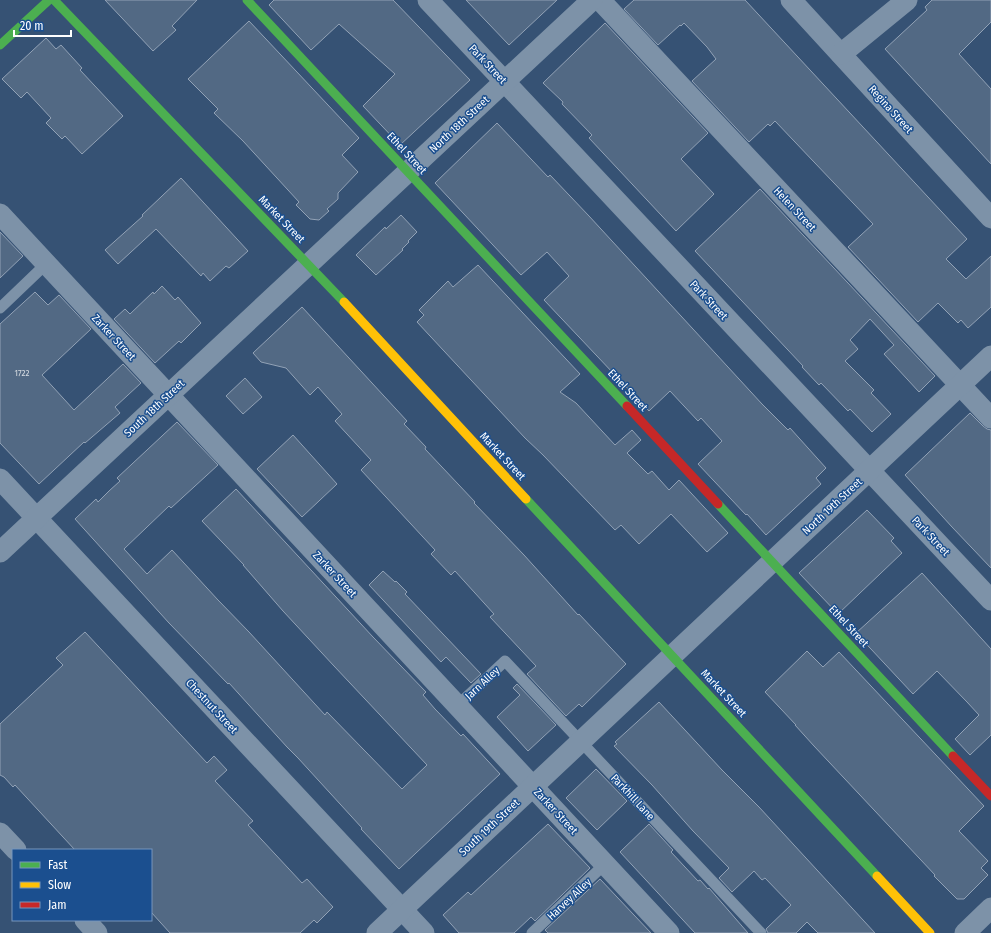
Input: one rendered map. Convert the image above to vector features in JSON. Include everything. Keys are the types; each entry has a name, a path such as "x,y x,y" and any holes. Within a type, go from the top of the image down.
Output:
{"main road":[{"path":"0,45 49,0"},
{"name":"Market Street","path":"54,0 308,264 930,933"},
{"name":"Ethel Street","path":"247,0 991,796"}],"street":[{"name":"Park Street","path":"428,0 991,600"},
{"name":"North 18th Street","path":"308,264 592,0"},
{"name":"Helen Street","path":"600,0 991,418"},
{"name":"Regina Street","path":"791,0 991,218"},
{"path":"842,54 907,0"},
{"name":"Zarker Street","path":"0,214 669,933"},
{"name":"South 18th Street","path":"0,552 308,264"},
{"name":"North 19th Street","path":"673,656 991,356"},
{"name":"Chestnut Street","path":"0,479 424,933"},
{"name":"South 19th Street","path":"377,933 673,656"},
{"path":"0,833 15,849"},
{"path":"965,933 991,908"},
{"path":"86,921 97,933"}],"lane":[{"path":"0,308 46,264"},
{"name":"Jarn Alley","path":"458,705 505,661"},
{"name":"Parkhill Lane","path":"505,661 761,933"},
{"name":"Harvey Alley","path":"532,933 605,864"}],"building":[{"path":"105,0 197,0 172,26 176,30 153,51"},
{"path":"274,0 393,0 470,80 400,145 363,106 395,74 339,24 311,50 269,5"},
{"path":"466,0 557,0 509,45"},
{"path":"634,0 745,0 967,239 946,259 966,279 991,256 991,307 968,328 961,320 958,323 938,303 918,322 848,247 873,224 775,121 770,126 768,124 749,142 692,81 716,59 707,47 684,23 658,45 624,9"},
{"path":"932,0 991,0 991,22 959,54 991,89 991,164 885,49 927,10 925,7"},
{"path":"249,21 359,138 342,155 358,172 338,193 338,199 327,209 329,211 319,220 310,219 296,205 299,202 243,141 214,113 218,109 188,79"},
{"path":"605,23 708,133 681,159 714,194 676,231 589,138 592,135 562,104 563,102 543,83"},
{"path":"46,38 56,49 61,45 82,68 80,70 123,116 82,154 65,136 62,139 46,123 51,118 27,92 21,98 2,79"},
{"path":"497,123 548,177 550,175 762,404 788,430 790,428 826,468 816,478 821,484 766,535 698,464 722,441 701,418 698,421 670,391 649,411 544,300 569,276 547,252 521,275 435,183"},
{"path":"181,178 248,251 229,268 226,266 210,281 203,273 201,276 156,229 118,264 105,250 143,216 142,215"},
{"path":"760,189 935,376 919,392 884,354 894,345 870,319 850,340 858,349 845,361 874,390 871,393 891,414 872,432 850,409 848,411 821,383 819,385 695,251"},
{"path":"401,215 417,232 408,241 409,242 402,249 403,250 376,275 356,255 385,227 386,229"},
{"path":"0,232 23,256 0,278"},
{"path":"478,265 580,374 560,392 576,403 615,445 632,430 641,440 627,453 648,474 652,471 669,490 679,480 728,533 707,552 671,514 639,544 621,525 615,530 525,438 417,322 424,315 419,310 448,281 453,287"},
{"path":"162,286 175,300 178,297 201,323 181,343 179,341 155,363 114,319 125,309 130,314 153,292 154,294"},
{"path":"35,292 48,305 59,295 91,329 42,375 74,410 123,364 141,383 115,407 120,413 85,443 84,442 39,484 0,443 0,324"},
{"path":"302,307 407,421 404,424 426,447 425,449 475,502 474,503 524,555 578,615 579,614 626,664 582,707 579,704 566,716 527,674 536,666 490,617 494,614 455,571 451,575 431,554 435,550 361,470 371,460 335,421 342,414 318,387 310,395 286,368 261,362 253,353"},
{"path":"245,378 262,397 243,414 226,396"},
{"path":"970,413 983,426 991,430 991,568 905,475"},
{"path":"177,422 218,465 171,508 169,506 124,549 147,574 172,550 325,715 327,712 402,789 427,765 283,611 244,565 202,521 236,489 426,692 423,695 435,709 461,736 463,734 500,774 399,869 229,683 228,684 169,623 75,519 96,499 98,502 120,481 117,478"},
{"path":"293,435 337,484 302,517 257,469"},
{"path":"867,510 894,538 891,541 902,553 838,614 799,573"},
{"path":"383,571 407,592 405,594 481,674 471,683 446,657 441,662 369,585"},
{"path":"922,573 991,649 991,735 970,755 955,739 979,715 967,702 937,671 913,694 856,633"},
{"path":"85,632 207,763 214,756 227,770 215,781 253,821 248,825 302,883 307,879 333,907 317,923 314,920 300,933 170,933 152,913 152,849 74,849 15,785 13,787 4,777 0,775 0,724 63,665 56,658"},
{"path":"807,651 823,667 839,652 984,806 959,831 988,861 981,868 988,875 964,899 957,899 934,876 935,875 765,692"},
{"path":"517,684 556,725 528,751 497,717 520,695 513,688"},
{"path":"659,702 722,770 759,807 875,933 818,933 807,922 796,933 768,933 766,929 791,905 765,878 762,880 754,871 732,892 719,878 729,868 614,746 617,744 615,742"},
{"path":"596,769 627,801 597,830 566,798"},
{"path":"548,824 590,868 535,921 531,917 514,933 459,933 443,915 468,892 471,895"},
{"path":"649,824 673,850 671,852 698,881 700,880 708,889 709,888 748,933 695,933 620,852"},
{"path":"600,879 651,933 548,933 545,930"}],"traffic: fast":[{"path":"0,45 49,0"},
{"path":"54,0 344,302"},
{"path":"247,0 627,406"},
{"path":"526,499 877,876"},
{"path":"718,504 953,756"}],"traffic: slow":[{"path":"344,302 526,499"},
{"path":"877,876 930,933"}],"traffic: jam":[{"path":"627,406 718,504"},
{"path":"953,756 991,796"}]}
